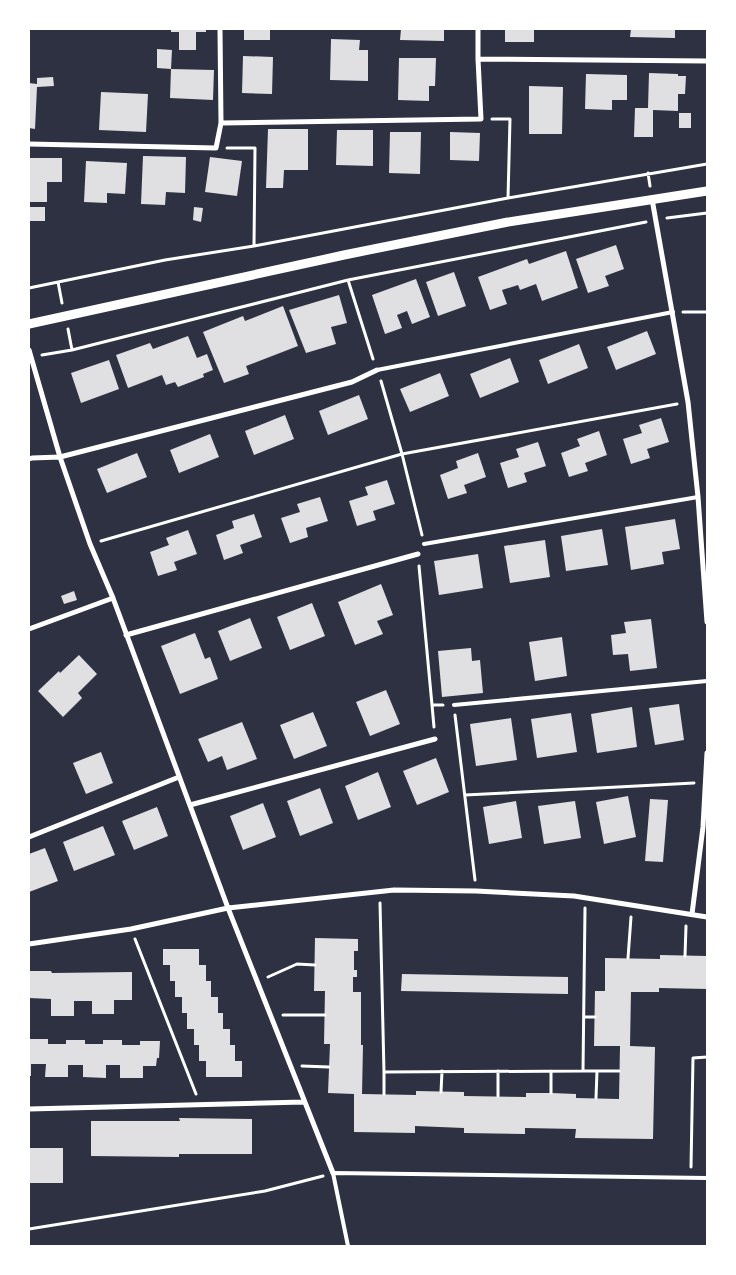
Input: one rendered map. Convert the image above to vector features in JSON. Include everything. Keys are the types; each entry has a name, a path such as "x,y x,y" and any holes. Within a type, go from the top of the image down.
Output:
{"street":[{"path":"29,144 216,148 220,123 220,29"},
{"path":"220,123 481,118 478,29"},
{"path":"478,59 707,61"},
{"path":"29,324 498,224 707,190"},
{"path":"652,199 688,402 698,497 707,622"},
{"path":"29,350 60,457 90,544 113,598 228,908 333,1174"},
{"path":"29,460 60,457 352,382 377,370"},
{"path":"126,635 418,554"},
{"path":"29,629 113,598"},
{"path":"190,806 434,739"},
{"path":"689,913 703,827 707,754"},
{"path":"29,836 179,777"},
{"path":"29,944 132,929 228,908 380,891 476,891 586,897 707,917"},
{"path":"29,1109 304,1102"}],"lane":[{"path":"377,370 673,312"},
{"path":"424,544 698,497"},
{"path":"454,705 707,681"},
{"path":"348,1246 333,1174 707,1178"}],"path":[{"path":"481,118 510,119 508,198"},
{"path":"216,148 255,148 254,246"},
{"path":"29,288 165,260 254,246 508,198 707,164"},
{"path":"30,357 72,350 348,280 656,220 707,213"},
{"path":"348,280 402,454 424,544"},
{"path":"673,312 707,312"},
{"path":"90,544 402,454 688,402"},
{"path":"418,554 434,739"},
{"path":"432,705 454,705 456,735 476,891"},
{"path":"465,795 706,782"},
{"path":"380,891 384,1094"},
{"path":"583,1071 586,897"},
{"path":"628,958 632,904"},
{"path":"685,956 689,913"},
{"path":"132,929 199,1104"},
{"path":"257,982 297,964 315,965"},
{"path":"270,1014 325,1015"},
{"path":"584,1017 595,1017"},
{"path":"691,1178 693,1058 707,1057"},
{"path":"290,1066 329,1067"},
{"path":"498,1071 498,1096"},
{"path":"551,1071 551,1093"},
{"path":"596,1098 597,1071"},
{"path":"384,1072 619,1071"},
{"path":"441,1092 442,1072"},
{"path":"29,1229 264,1191 333,1174"}],"building":[{"path":"171,29 206,29 206,32 196,32 196,50 179,50 179,32 171,32"},
{"path":"244,29 270,29 270,40 244,40"},
{"path":"401,29 444,29 444,41 400,40"},
{"path":"505,29 534,29 534,42 505,42"},
{"path":"631,29 675,29 675,38 630,37"},
{"path":"331,39 360,40 359,50 368,50 368,81 330,80"},
{"path":"157,49 172,50 171,69 157,68"},
{"path":"243,56 273,57 272,94 242,93"},
{"path":"399,58 436,58 435,86 429,86 429,101 398,100"},
{"path":"171,69 214,70 213,100 170,98"},
{"path":"649,73 686,76 685,94 678,94 678,111 653,110 653,137 634,137 635,108 648,108"},
{"path":"586,74 627,75 627,100 612,100 612,110 585,109"},
{"path":"53,77 54,86 37,87 35,129 29,128 29,83 37,84 37,78"},
{"path":"529,86 563,87 562,134 529,134"},
{"path":"101,92 148,94 146,132 99,130"},
{"path":"679,113 691,113 691,128 679,128"},
{"path":"268,129 308,129 308,170 284,170 283,188 266,188"},
{"path":"337,130 373,130 373,166 336,165"},
{"path":"390,132 421,132 420,174 389,173"},
{"path":"450,132 480,133 479,161 450,160"},
{"path":"143,156 186,157 185,193 166,192 165,205 141,204"},
{"path":"210,157 242,161 237,196 205,192"},
{"path":"29,158 62,158 62,182 47,182 47,202 29,202"},
{"path":"86,161 127,163 125,194 107,193 107,203 84,202"},
{"path":"29,207 45,207 45,221 29,221"},
{"path":"194,207 203,208 201,222 193,220"},
{"path":"616,245 624,269 605,276 609,286 588,293 576,259"},
{"path":"566,251 578,288 542,301 536,284 520,290 518,285 502,290 507,304 490,310 478,277 527,259 529,264"},
{"path":"454,272 466,306 438,316 426,282"},
{"path":"416,279 430,317 412,324 407,311 397,315 402,328 385,334 372,295"},
{"path":"339,295 347,323 331,327 336,344 306,353 289,310"},
{"path":"283,306 298,346 246,366 249,374 224,383 203,332 243,316 245,321"},
{"path":"647,331 656,354 616,370 607,347"},
{"path":"188,336 197,358 207,354 213,370 203,374 204,377 178,387 175,382 166,385 162,375 128,388 116,355 150,343 153,349"},
{"path":"579,344 588,368 548,384 539,360"},
{"path":"510,358 519,382 480,398 470,374"},
{"path":"109,360 119,389 81,403 71,373"},
{"path":"440,373 449,396 410,412 400,389"},
{"path":"359,395 368,419 328,435 319,411"},
{"path":"285,415 294,439 254,455 245,431"},
{"path":"661,418 669,442 647,449 650,458 631,464 623,439 642,433 639,425"},
{"path":"599,431 607,455 585,463 588,471 569,477 561,453 580,446 577,439"},
{"path":"210,434 219,457 179,473 170,450"},
{"path":"538,442 546,466 524,473 527,482 508,488 500,463 519,457 516,449"},
{"path":"137,453 147,477 107,493 97,469"},
{"path":"478,453 486,477 464,485 467,493 448,499 440,475 458,468 456,461"},
{"path":"387,480 395,504 373,511 376,520 357,526 349,501 368,495 365,487"},
{"path":"320,497 328,521 306,528 308,537 290,543 281,518 300,512 297,504"},
{"path":"254,514 262,537 240,545 243,553 224,560 216,535 234,528 232,521"},
{"path":"675,519 680,549 662,552 664,564 631,570 625,527"},
{"path":"602,529 608,565 566,571 561,536"},
{"path":"188,530 197,554 174,562 177,570 158,576 150,552 169,545 166,538"},
{"path":"545,540 550,577 510,583 504,546"},
{"path":"478,554 483,588 439,595 434,561"},
{"path":"381,584 393,615 377,621 383,634 355,645 338,602"},
{"path":"74,591 77,600 64,604 61,596"},
{"path":"312,603 325,636 290,650 277,617"},
{"path":"250,618 262,648 230,661 218,631"},
{"path":"651,619 657,668 630,671 628,654 613,655 611,635 626,633 624,622"},
{"path":"195,633 205,659 210,657 218,679 180,694 161,646"},
{"path":"562,637 567,676 535,681 529,642"},
{"path":"471,648 472,661 480,660 483,693 442,697 438,651"},
{"path":"79,655 97,674 78,693 82,698 63,717 38,691"},
{"path":"386,690 400,724 370,736 356,702"},
{"path":"679,704 684,740 655,745 649,708"},
{"path":"632,707 637,747 597,753 591,714"},
{"path":"313,712 327,746 294,759 280,725"},
{"path":"571,713 577,752 537,758 531,719"},
{"path":"511,718 517,760 476,766 470,724"},
{"path":"242,722 257,759 227,770 222,756 208,762 198,739"},
{"path":"101,752 113,783 86,794 73,763"},
{"path":"436,758 449,792 417,805 403,771"},
{"path":"378,772 391,807 358,820 345,786"},
{"path":"320,788 333,823 300,836 287,801"},
{"path":"628,796 636,837 604,844 596,802"},
{"path":"650,799 668,800 663,862 645,861"},
{"path":"516,801 522,838 489,844 483,807"},
{"path":"575,801 581,838 544,844 538,806"},
{"path":"263,803 276,837 243,850 230,816"},
{"path":"157,807 168,836 134,850 122,821"},
{"path":"103,826 115,855 74,871 63,842"},
{"path":"45,848 58,881 29,892 29,854"},
{"path":"315,938 358,939 358,951 354,951 354,970 357,970 357,977 353,977 353,992 361,992 362,1094 416,1095 416,1091 464,1092 464,1096 526,1097 526,1093 551,1093 576,1094 576,1098 619,1099 620,1046 594,1046 595,991 605,991 605,958 660,959 660,955 707,956 707,989 659,988 659,992 631,992 630,1046 655,1047 653,1139 575,1138 576,1129 525,1128 525,1134 464,1133 464,1128 415,1126 415,1133 354,1132 354,1094 328,1093 330,1044 324,1044 325,991 314,991"},
{"path":"163,949 199,949 199,965 206,965 206,981 211,981 211,997 218,997 218,1013 223,1013 223,1029 230,1029 230,1045 235,1045 235,1061 242,1061 242,1077 206,1077 206,1061 199,1061 199,1045 194,1045 194,1029 187,1029 187,1013 182,1013 182,997 175,997 175,981 170,981 170,965 163,965"},
{"path":"29,971 51,971 52,973 132,972 132,1000 114,1000 114,1014 92,1014 92,1001 74,1001 74,1016 51,1016 51,999 29,998"},
{"path":"402,974 568,977 568,994 401,991"},
{"path":"29,1039 48,1039 48,1044 66,1044 66,1040 85,1040 85,1044 103,1044 103,1040 122,1040 122,1045 140,1045 140,1041 160,1041 159,1058 157,1058 156,1066 143,1066 143,1078 120,1078 120,1065 106,1065 106,1078 83,1077 83,1065 68,1065 68,1077 45,1077 46,1064 31,1064 31,1076 29,1076"},
{"path":"179,1118 252,1119 252,1154 179,1154 179,1157 91,1156 91,1121 180,1121"},
{"path":"29,1148 63,1148 63,1183 29,1183"}]}
